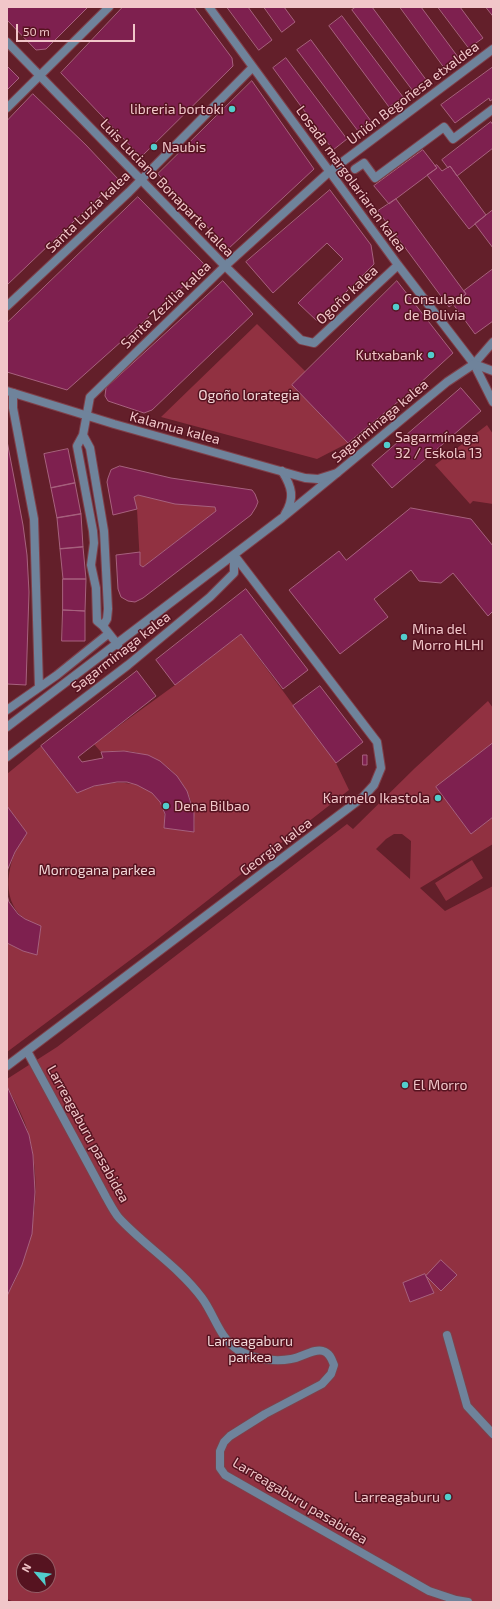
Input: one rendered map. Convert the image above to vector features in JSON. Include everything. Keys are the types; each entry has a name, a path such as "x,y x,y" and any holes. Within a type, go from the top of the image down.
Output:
{"street":[{"path":"7,108 109,7"},
{"name":"Losada margolariaren kalea","path":"210,7 329,172 474,364 493,402"},
{"name":"Luis Luciano Bonaparte kalea","path":"7,42 225,266 301,340 314,343"},
{"name":"Unión Begoñesa etxaldea","path":"329,172 493,49"},
{"name":"Santa Luzia kalea","path":"7,306 141,179 253,67"},
{"path":"355,168 364,162 375,178 444,127 453,138 493,109"},
{"name":"Santa Zezilia kalea","path":"84,435 90,397 225,266 329,172"},
{"name":"Ogoño kalea","path":"314,343 398,265"},
{"name":"Sagarminaga kalea","path":"7,727 282,518 447,382 474,364 493,342"},
{"path":"474,364 493,371"},
{"path":"10,392 34,520 39,687"},
{"name":"Kalamua kalea","path":"10,392 86,416 305,478 318,479 337,473"},
{"path":"84,435 90,448 104,532 108,620 103,626"},
{"path":"84,435 77,446 93,531 94,543 91,565 96,588 96,621 103,626 108,634 118,644"},
{"name":"Sagarminaga kalea","path":"282,471 291,491 290,506 282,518"},
{"name":"Sagarminaga kalea","path":"7,757 128,664 210,597 234,573 234,555"},
{"name":"Georgia kalea","path":"7,1066 363,797 374,785 381,768 377,742 234,555"},
{"path":"7,710 57,675 108,634"},
{"name":"Larreagaburu pasabidea","path":"27,1051 106,1197 119,1217 175,1269 202,1298 228,1341 237,1349 250,1355 270,1360 292,1359 323,1351 330,1356 334,1365 332,1374 322,1384 265,1414 230,1436 224,1442 220,1451 219,1460 220,1468 225,1475 429,1591 456,1600 468,1602"},
{"path":"447,1335 467,1406 493,1434"}],"green space":[{"name":"Ogoño lorategia","path":"257,324 306,372 348,443 317,459 161,417"},
{"path":"487,425 493,434 493,504 473,501 470,504 435,465"},
{"path":"138,495 215,507 216,511 143,567 140,565 137,509 134,497"},
{"name":"Morrogana parkea","path":"241,634 336,763 349,790 153,943 7,1052 7,943 23,951 37,955 41,927 26,920 19,914 13,905 10,895 8,885 12,862 15,852 27,833 7,806 7,774 41,746 77,793 88,788 114,783 127,783 140,786 150,791 159,800 164,813 164,828 194,832 192,804 180,780 171,770 148,756 126,751 101,752 94,744 175,685"},
{"name":"Larreagaburu parkea","path":"488,701 493,708 493,743 436,787 471,834 493,817 493,844 420,888 445,911 493,886 493,1602 14,1602 7,1599 7,1296 24,1259 30,1239 35,1198 35,1177 29,1136 22,1117 7,1086 7,1079 57,1047 347,824 353,829 415,768","holes":["394,834 402,834 411,841 410,879 376,849 386,839"]},
{"path":"472,860 483,878 446,901 435,883"}],"building":[{"path":"7,7 88,7 46,49 36,50 7,20"},
{"path":"123,7 194,7 232,58 233,66 141,157 61,73"},
{"path":"227,7 248,7 272,40 259,50"},
{"path":"264,7 284,7 295,22 282,32"},
{"path":"356,7 372,7 427,81 413,91 352,10"},
{"path":"400,7 421,7 458,57 444,67"},
{"path":"438,7 460,7 483,38 469,48"},
{"path":"486,7 493,7 493,16"},
{"path":"342,16 403,97 389,107 329,26"},
{"path":"311,40 371,121 358,131 297,50"},
{"path":"286,58 347,139 333,150 273,68"},
{"path":"7,66 19,78 7,90"},
{"path":"493,67 493,99 490,101 489,98 455,123 441,105"},
{"path":"252,81 314,169 228,249 158,174"},
{"path":"33,94 86,145 118,179 7,285 7,121"},
{"path":"491,122 493,125 493,148 457,176 450,166 448,168 442,160"},
{"path":"423,150 437,168 389,204 374,186"},
{"path":"437,165 442,171 450,166 486,215 469,229 427,175 437,168 435,166"},
{"path":"330,190 371,245 374,264 317,321 298,303 343,259 327,243 273,293 246,262"},
{"path":"138,197 206,266 67,390 7,372 7,323"},
{"path":"396,199 466,294 449,307 378,211"},
{"path":"493,210 493,248 475,224"},
{"path":"493,269 493,321 475,334 453,304 466,294 464,291"},
{"path":"223,281 253,314 152,410 144,413 108,401 105,396 106,388"},
{"path":"397,281 453,353 417,386 348,443 292,385"},
{"path":"461,388 481,411 392,488 372,465"},
{"path":"7,441 23,525 27,555 29,592 26,685 7,684"},
{"path":"68,449 75,483 51,488 44,454"},
{"path":"120,466 171,478 252,490 258,502 251,515 143,598 135,602 128,601 121,597 118,589 116,555 140,552 140,565 143,567 216,511 215,507 175,504 138,495 134,497 137,509 113,515 107,482 111,470"},
{"path":"75,483 81,514 57,518 51,488"},
{"path":"411,508 471,519 493,546 493,611 488,616 453,573 441,583 419,581 411,570 374,599 388,617 340,654 289,590 339,551 346,560"},
{"path":"81,514 83,547 60,549 57,518"},
{"path":"83,547 86,579 63,579 60,549"},
{"path":"63,579 86,579 85,611 63,610"},
{"path":"246,589 308,670 283,689 241,634 175,685 156,660"},
{"path":"63,610 85,611 85,641 62,641"},
{"path":"137,671 156,696 78,757 82,762 103,758 101,752 124,751 148,755 160,761 177,776 187,791 194,813 194,832 164,828 165,814 160,802 152,793 137,785 127,782 117,782 94,786 77,793 41,746"},
{"path":"320,686 363,742 336,763 293,706"},
{"path":"493,743 493,817 471,834 436,787"},
{"path":"363,755 367,755 367,765 363,765"},
{"path":"7,806 27,833 15,852 7,871"},
{"path":"7,895 9,902 18,914 41,926 37,955 23,951 7,943"},
{"path":"7,1086 29,1135 33,1155 35,1192 32,1234 22,1265 7,1296"},
{"path":"441,1260 457,1275 441,1291 426,1276"},
{"path":"425,1274 434,1293 410,1302 403,1283"}],"place":[{"name":"libreria bortoki","path":"232,109"},
{"name":"Naubis","path":"154,147"},
{"name":"Consulado de Bolivia","path":"396,307"},
{"name":"Kutxabank","path":"431,355"},
{"name":"Sagarmínaga 32 / Eskola 13","path":"387,445"},
{"name":"Mina del Morro HLHI","path":"404,637"},
{"name":"Karmelo Ikastola","path":"438,798"},
{"name":"Dena Bilbao","path":"166,806"},
{"name":"El Morro","path":"405,1085"},
{"name":"Larreagaburu","path":"448,1497"}]}
